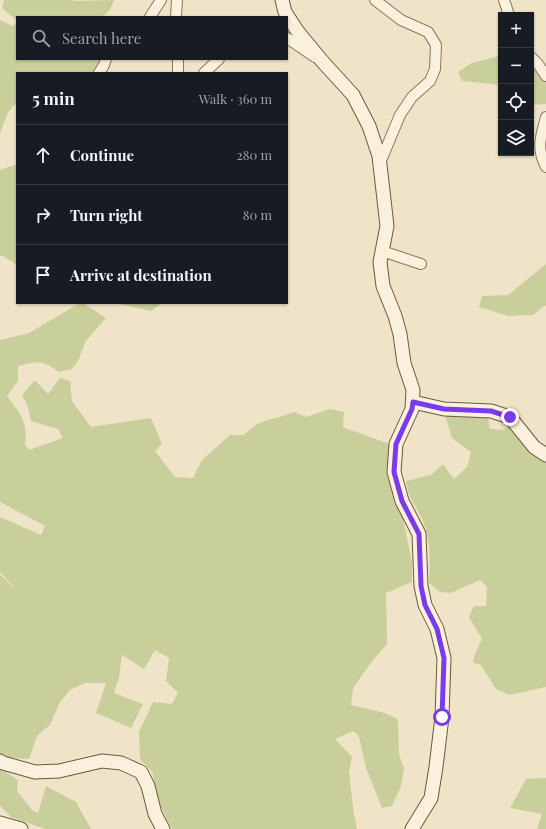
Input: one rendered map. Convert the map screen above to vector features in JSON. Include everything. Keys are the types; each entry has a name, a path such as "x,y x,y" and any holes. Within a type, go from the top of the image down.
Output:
{"main road":[{"path":"282,0 288,16"},
{"path":"288,17 298,32 322,61 353,95 369,126 379,156 387,226 380,262 383,286 395,316 400,334 404,363 413,390 412,409 396,444 394,472 402,501 419,534 421,586 425,605 437,629 444,658 442,717 431,798 412,829"},
{"path":"413,402 444,409 491,411 510,417 534,447 546,455"},
{"path":"0,761 35,772 59,771 102,761 121,763 141,772 148,786 155,814 163,829"},
{"path":"0,822 21,829"}],"street":[{"path":"151,16 161,0"},
{"path":"176,16 177,0"},
{"path":"375,0 401,20 428,32 436,45 436,69 430,81 412,97 400,115 380,163"},
{"path":"504,0 508,12"},
{"path":"288,39 322,61"},
{"path":"100,72 106,60"},
{"path":"178,60 178,72"},
{"path":"205,72 218,60"},
{"path":"534,60 546,76"},
{"path":"546,117 539,144 542,160 546,166"},
{"path":"382,251 421,264"}],"green space":[{"path":"4,0 114,0 110,10 103,16 16,16 16,20 2,8"},
{"path":"0,20 13,26 16,23 16,60 102,60 96,72 16,72 16,104 8,113 0,134"},
{"path":"498,56 498,85 462,81 458,72 472,63"},
{"path":"534,68 541,76 546,75 546,104 534,105"},
{"path":"16,164 16,264 3,256 0,256 0,170"},
{"path":"546,264 546,306 533,315 508,316 479,307 482,296 508,295"},
{"path":"78,304 85,304 106,318 85,342 79,359 72,369 59,372 40,362 18,366 18,381 7,396 22,418 26,436 25,444 29,450 63,438 58,429 31,421 27,404 22,395 35,380 48,394 60,378 70,381 72,401 91,427 151,418 162,444 155,451 175,477 193,478 202,460 230,435 243,435 259,423 295,412 306,417 330,409 344,412 343,427 389,444 391,489 403,519 412,563 412,582 386,593 387,644 373,660 353,688 351,705 385,713 398,719 399,754 404,769 401,786 392,806 382,808 366,768 359,737 354,731 335,739 352,757 349,772 357,829 172,829 154,793 153,773 140,759 139,732 153,702 172,704 178,693 166,681 169,658 155,650 144,669 122,655 119,678 114,693 143,704 131,728 96,713 106,683 85,683 70,690 60,702 50,725 37,736 29,759 3,757 0,760 0,574 14,587 0,572 0,517 41,535 45,526 0,502 0,340 29,333"},
{"path":"120,304 161,304 151,311"},
{"path":"445,415 488,417 490,429 504,430 510,425 524,446 546,460 546,687 509,695 496,689 481,665 473,663 475,654 482,639 469,617 474,606 486,606 487,587 480,580 451,593 440,592 429,583 430,555 427,534 423,521 409,494 406,481 431,475 443,464 454,479 467,467 471,452 452,438"},
{"path":"0,768 18,780 17,791 32,810 38,813 46,786 76,802 91,829 45,829 11,817 0,806"},
{"path":"546,778 546,829 537,829 542,814 510,808 526,779"}],"route":[{"path":"442,717 444,658 437,629 425,605 421,586 419,534 402,501 394,472 396,444 412,409 413,402 444,409 491,411 510,417"}]}
